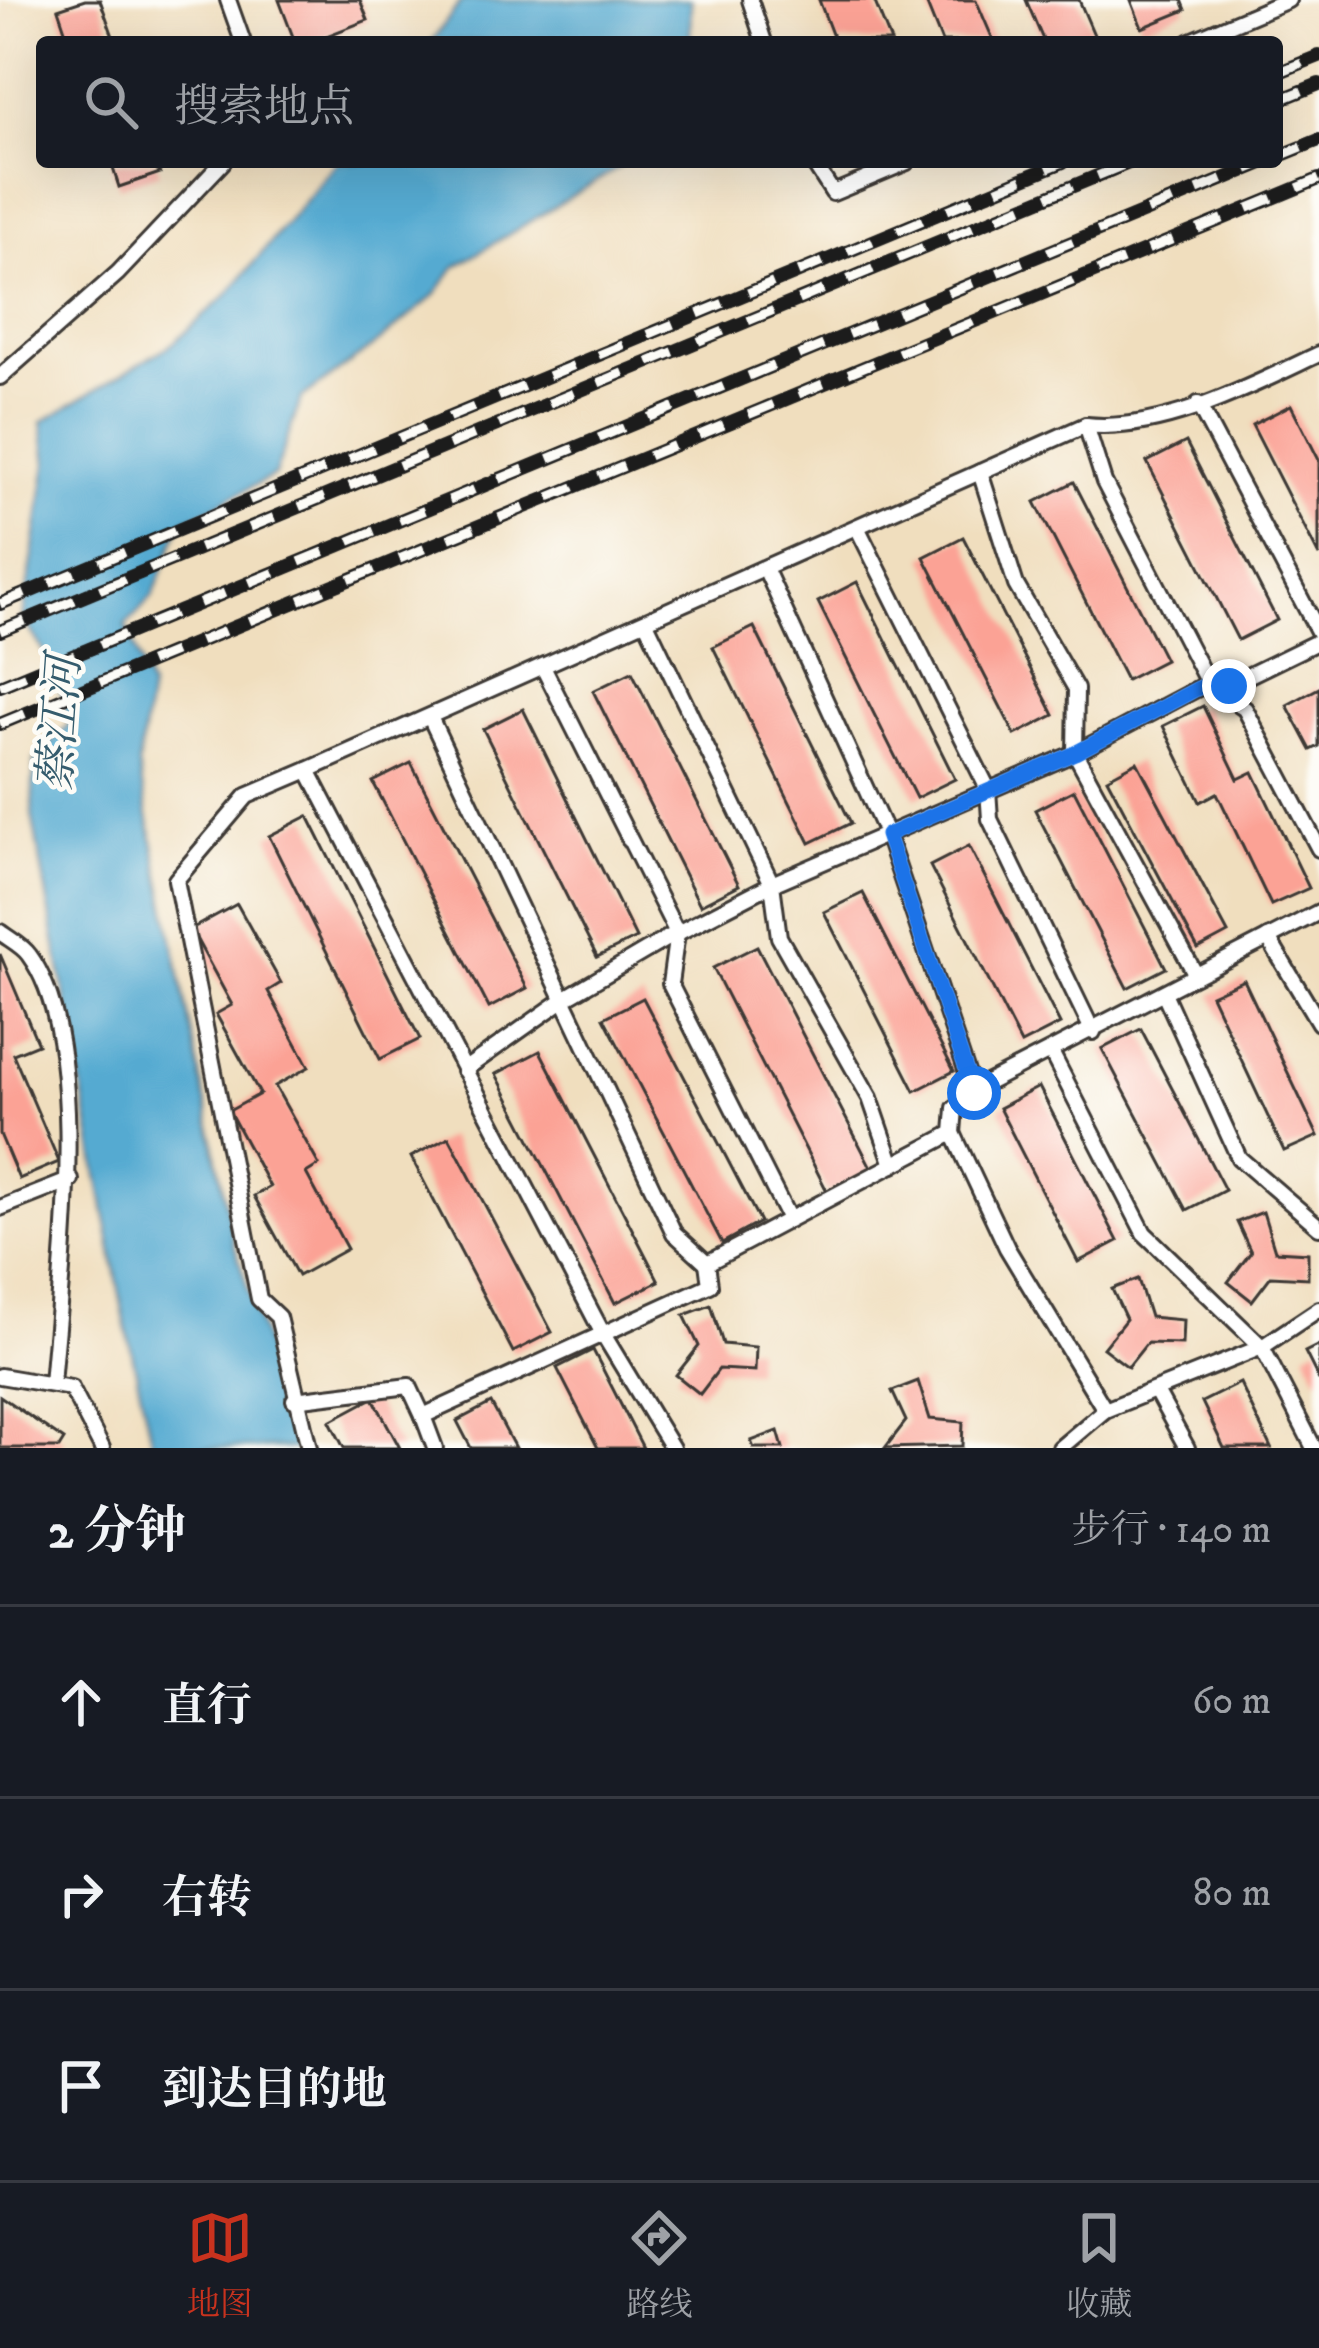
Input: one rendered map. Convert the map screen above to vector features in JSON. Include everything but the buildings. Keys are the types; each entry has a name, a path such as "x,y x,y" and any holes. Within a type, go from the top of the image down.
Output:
{"lane":[{"path":"229,0 241,36"},
{"path":"749,0 762,36"},
{"path":"1204,36 1288,0"},
{"path":"0,377 118,273 217,168"},
{"path":"817,168 833,193 893,168"},
{"path":"308,1448 278,1317 259,1299 176,880 247,796 1086,425 1121,429 1198,404 1318,355"},
{"path":"464,1070 567,998 772,884 1075,753 1208,683 1229,686 1319,637 1198,404"},
{"path":"1086,425 1104,482 1208,683 1245,709 1319,849"},
{"path":"980,472 1016,585 1076,689 1075,753 1196,975"},
{"path":"857,527 988,789 990,819 1093,1032"},
{"path":"765,568 887,835 974,1093"},
{"path":"646,622 772,884 779,937 870,1098 893,1165"},
{"path":"543,667 677,933 670,984 789,1220"},
{"path":"423,1416 515,1378 710,1285 707,1263 674,1233 598,1081 567,998 430,717"},
{"path":"308,770 603,1334 672,1448"},
{"path":"1106,1410 1007,1248 952,1133 955,1108 974,1093 1319,912"},
{"path":"0,932 29,954 56,1018 71,1180 52,1384"},
{"path":"1268,938 1319,1023"},
{"path":"1166,995 1239,1158 1319,1227"},
{"path":"1051,1052 1144,1233 1262,1347 1314,1448"},
{"path":"707,1263 952,1133"},
{"path":"0,1208 71,1180"},
{"path":"1060,1448 1106,1410 1262,1347 1319,1309"},
{"path":"0,1376 71,1388 102,1448"},
{"path":"294,1400 409,1386 435,1448"},
{"path":"1157,1393 1187,1448"}],"water":[{"path":"462,0 691,0 690,36 435,36"},
{"path":"332,168 618,168 455,267 435,295 301,399 275,475 181,523 153,596 126,625 150,689 138,765 234,1244 297,1448 153,1448 124,1317 32,815 34,761 70,723 48,658 23,619 47,464 42,422 172,344 227,295"}],"railway":[{"path":"1283,71 1319,56"},
{"path":"1283,99 1319,84"},
{"path":"1283,155 1319,140"},
{"path":"0,604 1049,168"},
{"path":"0,631 1117,168"},
{"path":"0,686 1251,168"},
{"path":"0,724 1319,179"}],"route":[{"path":"974,1093 887,835 1075,753 1208,683 1229,686"}],"water label":[{"name":"蔡江河","path":"61,724"}]}
